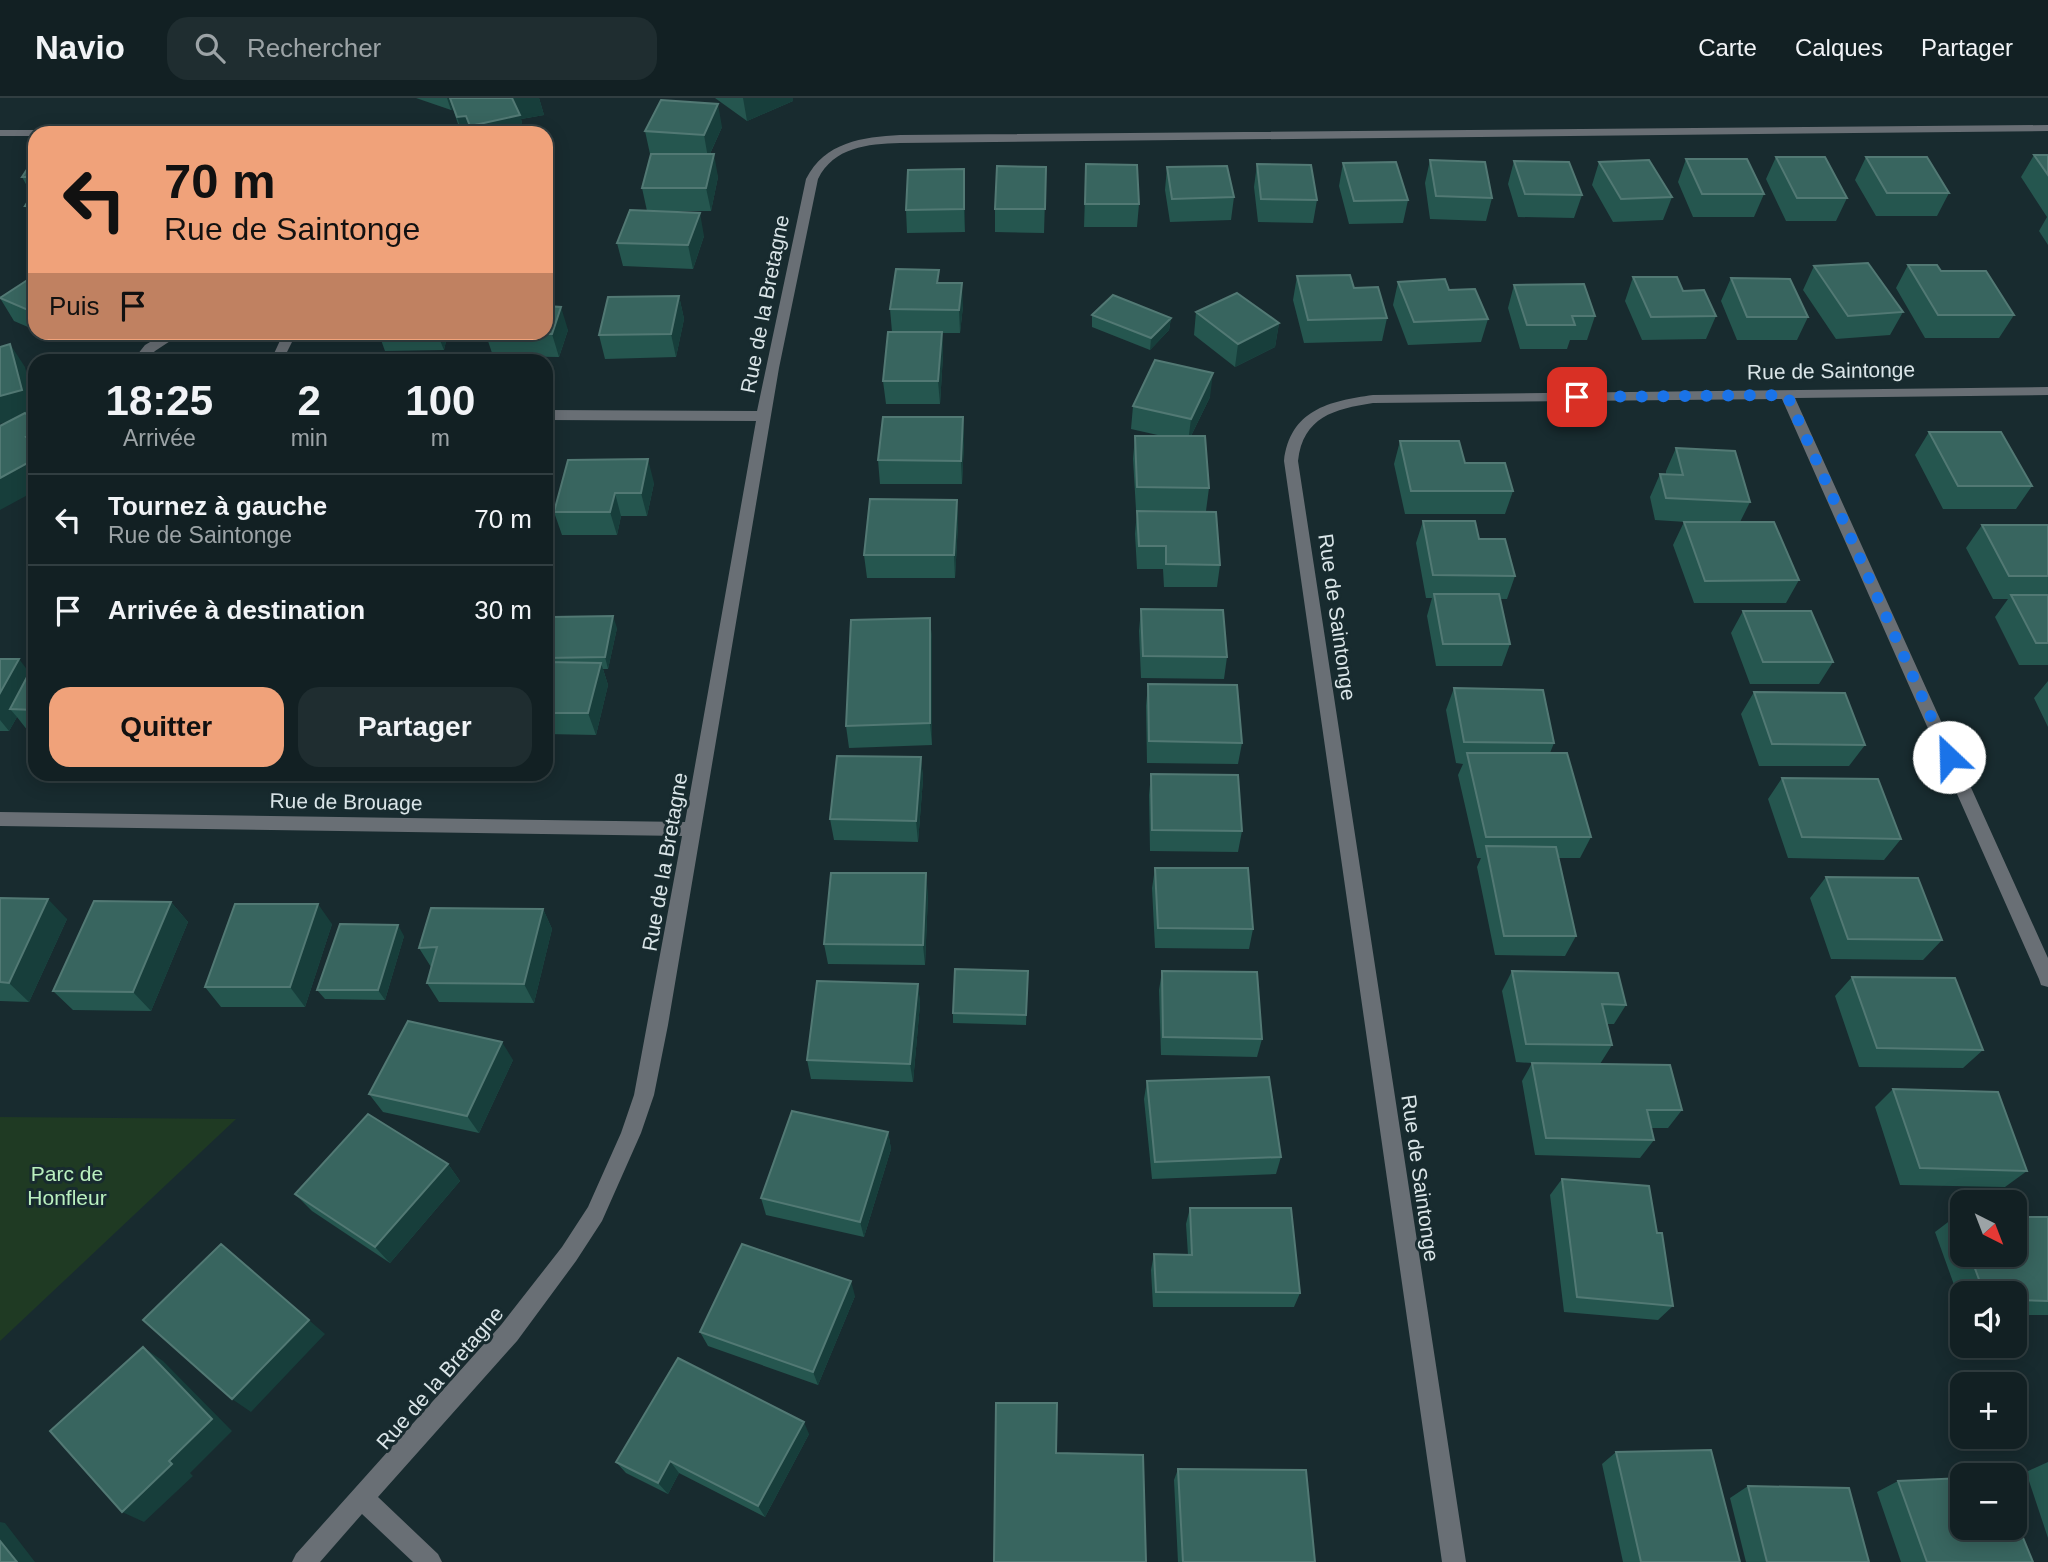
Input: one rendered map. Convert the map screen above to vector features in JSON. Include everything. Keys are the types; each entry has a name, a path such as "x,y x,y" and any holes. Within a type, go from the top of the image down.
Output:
{"street":[{"name":"Rue de la Bretagne","path":"304,1562 541,1294 582,1234 604,1194 631,1133 643,1095 764,416 814,172 834,153 866,141 928,138 2048,128"},
{"path":"0,132 28,132"},
{"path":"144,354 164,340"},
{"name":"Rue de Saintonge","path":"1454,1562 1293,475 1293,442 1303,425 1321,411 1359,401 2048,391"},
{"path":"1787,395 2048,979"},
{"path":"553,415 764,416"},
{"name":"Rue de Brouage","path":"0,819 692,829"},
{"path":"362,1498 430,1562"}],"green space":[{"name":"Parc de Honfleur","path":"0,1117 236,1119 0,1341"}],"building":[{"path":"450,98 512,98 520,115 470,126 466,116 457,117"},
{"path":"661,100 718,104 704,135 645,131"},
{"path":"651,154 714,154 706,188 642,188"},
{"path":"2034,155 2048,155 2048,175"},
{"path":"1776,157 1825,157 1847,198 1797,198"},
{"path":"1866,157 1927,157 1949,193 1887,193"},
{"path":"1686,159 1747,159 1764,194 1702,194"},
{"path":"1430,160 1485,162 1492,198 1436,196"},
{"path":"1649,160 1672,197 1621,199 1599,162"},
{"path":"1514,161 1569,162 1582,195 1525,194"},
{"path":"1396,162 1408,200 1354,201 1343,163"},
{"path":"1086,164 1137,165 1139,204 1085,204"},
{"path":"1257,164 1311,165 1317,200 1261,199"},
{"path":"997,166 1046,167 1045,209 995,209"},
{"path":"1227,166 1234,197 1172,199 1167,167"},
{"path":"964,169 964,209 906,210 908,170"},
{"path":"630,210 700,213 688,245 617,243"},
{"path":"1868,263 1903,312 1848,316 1814,266"},
{"path":"1908,265 1937,265 1941,271 1986,271 2014,315 1938,315"},
{"path":"896,269 939,270 937,283 962,283 959,310 890,309"},
{"path":"1350,275 1354,288 1378,287 1387,318 1308,320 1297,276"},
{"path":"1633,277 1677,277 1683,291 1704,290 1716,316 1651,317"},
{"path":"1731,278 1790,279 1808,317 1747,317"},
{"path":"1445,279 1449,290 1475,289 1488,319 1414,322 1398,282"},
{"path":"28,280 28,310 0,298"},
{"path":"1584,284 1595,316 1572,316 1575,325 1527,325 1514,285"},
{"path":"1237,293 1279,323 1238,344 1196,312"},
{"path":"1113,295 1171,318 1151,338 1092,315"},
{"path":"679,296 671,334 599,335 608,297"},
{"path":"553,306 561,307 553,331"},
{"path":"888,332 942,332 938,381 883,381"},
{"path":"10,344 22,390 0,396 0,347"},
{"path":"1155,360 1213,373 1191,419 1133,406"},
{"path":"25,413 28,415 28,463 0,478 0,426"},
{"path":"883,417 963,417 961,461 878,460"},
{"path":"1929,432 2001,432 2032,486 1958,486"},
{"path":"1135,436 1205,436 1209,488 1137,487"},
{"path":"1400,441 1459,441 1465,463 1505,463 1513,491 1411,491"},
{"path":"1676,448 1735,451 1750,502 1666,498 1660,474 1683,475"},
{"path":"648,459 641,493 615,493 610,512 554,512 568,460"},
{"path":"870,499 957,500 954,555 864,555"},
{"path":"1137,511 1216,512 1220,565 1166,564 1166,546 1139,546"},
{"path":"1423,521 1475,521 1479,539 1505,539 1515,576 1433,575"},
{"path":"1684,522 1774,522 1799,580 1705,581"},
{"path":"1982,525 2048,525 2048,576 2009,576"},
{"path":"1434,594 1499,594 1510,644 1443,644"},
{"path":"2011,595 2048,595 2048,643 2036,643"},
{"path":"1141,609 1223,610 1227,657 1143,656"},
{"path":"1743,611 1811,611 1833,662 1763,662"},
{"path":"613,616 605,657 553,658 553,617"},
{"path":"930,618 930,723 846,726 851,620"},
{"path":"0,659 19,659 0,693"},
{"path":"553,662 601,663 588,713 553,713"},
{"path":"28,675 28,710 10,709"},
{"path":"1148,684 1237,685 1242,743 1149,741"},
{"path":"1454,688 1543,690 1554,743 1464,742"},
{"path":"1754,692 1845,693 1865,745 1772,744"},
{"path":"1467,753 1567,753 1591,837 1486,837"},
{"path":"837,756 921,757 916,821 830,819"},
{"path":"1151,774 1238,775 1242,831 1152,830"},
{"path":"1782,778 1878,779 1901,839 1802,837"},
{"path":"1486,846 1556,847 1576,936 1504,936"},
{"path":"1155,868 1248,868 1253,929 1158,928"},
{"path":"831,873 926,873 923,945 824,944"},
{"path":"1826,877 1918,878 1942,940 1848,939"},
{"path":"0,898 48,899 9,983 0,982"},
{"path":"94,901 171,902 133,992 53,991"},
{"path":"235,904 318,904 290,987 205,987"},
{"path":"431,908 543,909 524,984 427,983 437,947 419,948"},
{"path":"340,924 398,925 378,990 317,990"},
{"path":"955,969 1028,971 1026,1015 953,1013"},
{"path":"1162,971 1257,972 1262,1039 1163,1037"},
{"path":"1512,971 1618,973 1626,1005 1602,1004 1612,1045 1526,1044"},
{"path":"1852,977 1955,978 1983,1050 1877,1048"},
{"path":"817,981 918,984 910,1064 807,1060"},
{"path":"408,1021 502,1042 467,1116 369,1094"},
{"path":"1532,1063 1670,1065 1682,1110 1647,1110 1654,1140 1546,1138"},
{"path":"1269,1077 1281,1157 1155,1162 1147,1081"},
{"path":"1893,1089 1998,1092 2027,1171 1920,1168"},
{"path":"792,1111 888,1132 860,1222 761,1198"},
{"path":"368,1114 448,1164 375,1247 295,1194"},
{"path":"1562,1179 1649,1186 1657,1233 1662,1233 1673,1306 1577,1297"},
{"path":"1190,1208 1291,1208 1300,1293 1156,1292 1154,1254 1192,1255"},
{"path":"2027,1217 2048,1217 2048,1301 2027,1300 2027,1281 1980,1281 1974,1267 2027,1267"},
{"path":"221,1244 309,1320 232,1399 143,1320"},
{"path":"742,1244 851,1281 813,1372 700,1332"},
{"path":"143,1347 212,1419 169,1461 172,1464 122,1512 50,1431"},
{"path":"678,1358 804,1422 758,1506 670,1461 658,1483 616,1462"},
{"path":"996,1403 1057,1403 1056,1453 1143,1455 1146,1562 994,1562"},
{"path":"1711,1450 1740,1562 1641,1562 1616,1452"},
{"path":"1178,1469 1306,1470 1315,1562 1183,1562"},
{"path":"1950,1479 1950,1540 2024,1540 2033,1562 1927,1562 1898,1481"},
{"path":"1748,1486 1849,1488 1869,1562 1767,1562"},
{"path":"0,1541 17,1562 0,1562"}],"route":[{"path":"1577,397 1787,395 1949,757"}]}
